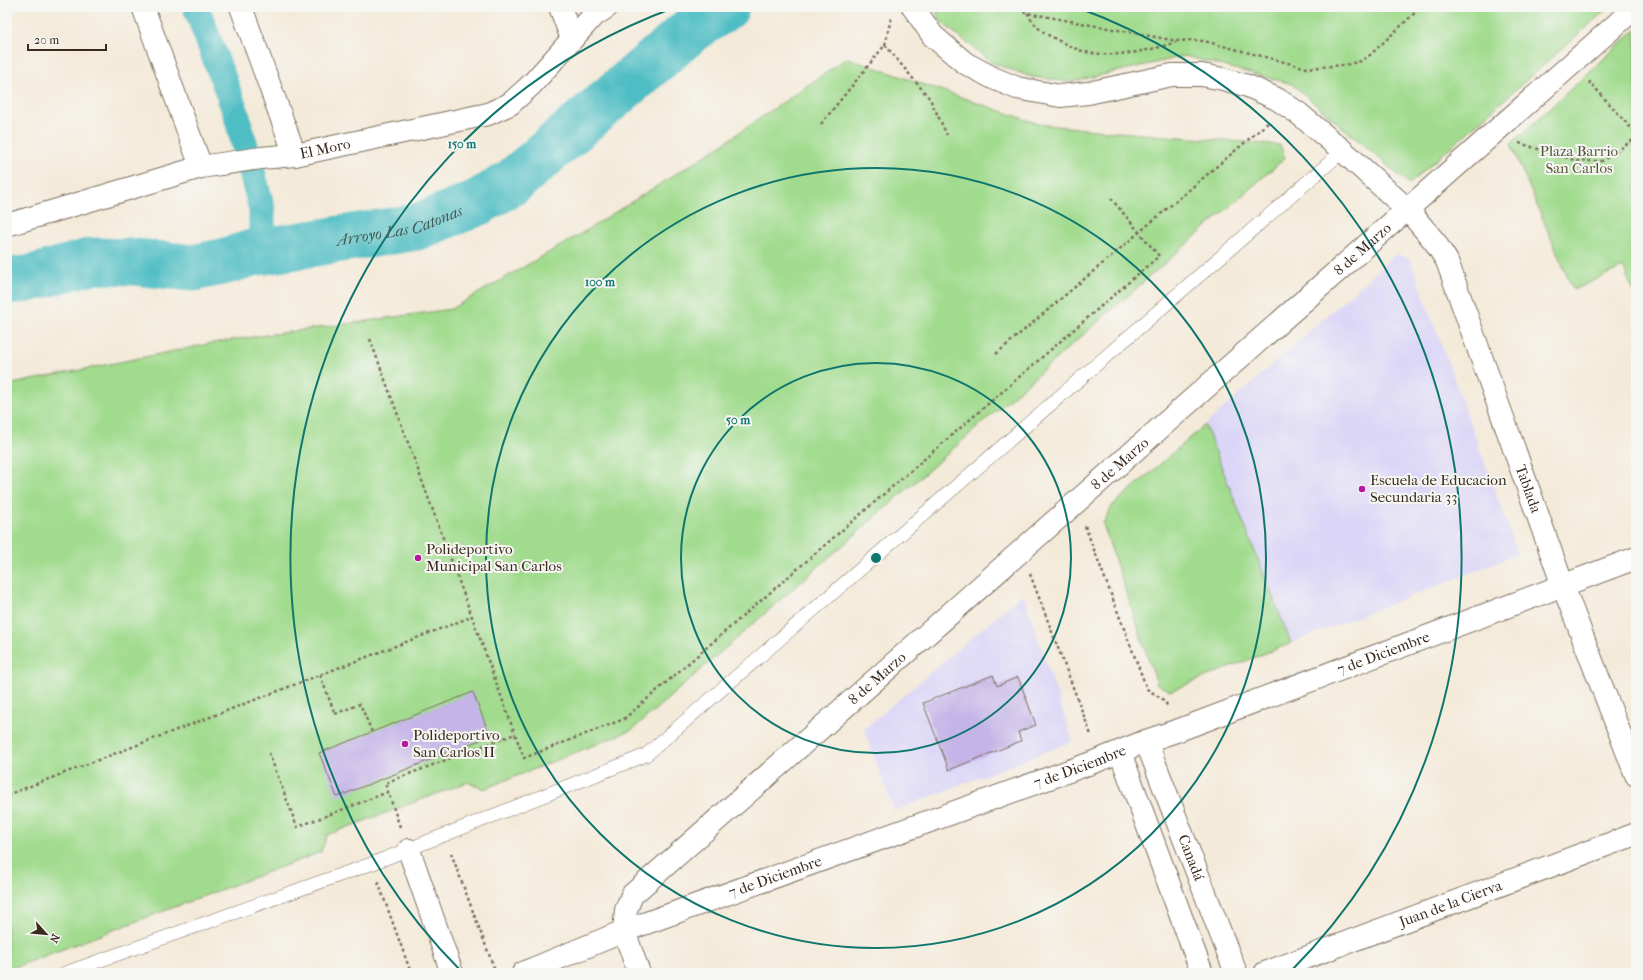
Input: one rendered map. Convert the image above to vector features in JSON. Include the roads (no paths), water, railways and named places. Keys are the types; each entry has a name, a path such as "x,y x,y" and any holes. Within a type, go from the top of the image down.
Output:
{"street":[{"path":"143,7 201,167"},
{"path":"241,7 294,154"},
{"path":"560,7 572,39"},
{"name":"El Moro","path":"7,225 201,167 294,154 488,114 510,104 532,84 592,17 607,7"},
{"name":"Tablada","path":"914,7 933,36 966,63 993,78 1017,88 1060,96 1088,93 1172,75 1202,75 1248,86 1277,99 1288,106 1344,151 1408,210 1435,242 1447,261 1563,586 1636,775"},
{"name":"8 de Marzo","path":"624,931 626,910 632,895 1022,552 1636,7"},
{"name":"7 de Diciembre","path":"524,973 624,931 1094,762 1146,741 1179,730 1636,558"},
{"name":"Canadá","path":"1146,741 1236,973"},
{"name":"Canadá","path":"1120,752 1202,973"},
{"name":"Juan de la Cierva","path":"1265,973 1636,834"},
{"path":"408,850 452,973"},
{"path":"624,931 639,973"}],"lane":[{"path":"65,973 371,864 445,836 646,755 1344,151"}],"waterway":[{"path":"196,7 236,113 262,209 262,231 252,253"},
{"name":"Arroyo Las Catonas","path":"7,281 28,279 92,261 135,262 193,268 226,261 252,253 417,227 477,203 511,183 691,30 726,7"}],"place":[{"name":"Escuela de Educacion Secundaria 33","path":"1362,489"},
{"name":"Polideportivo Municipal San Carlos","path":"418,558"},
{"name":"Polideportivo San Carlos II","path":"405,744"}],"park label":[{"name":"Plaza Barrio San Carlos","path":"1579,160"}]}
